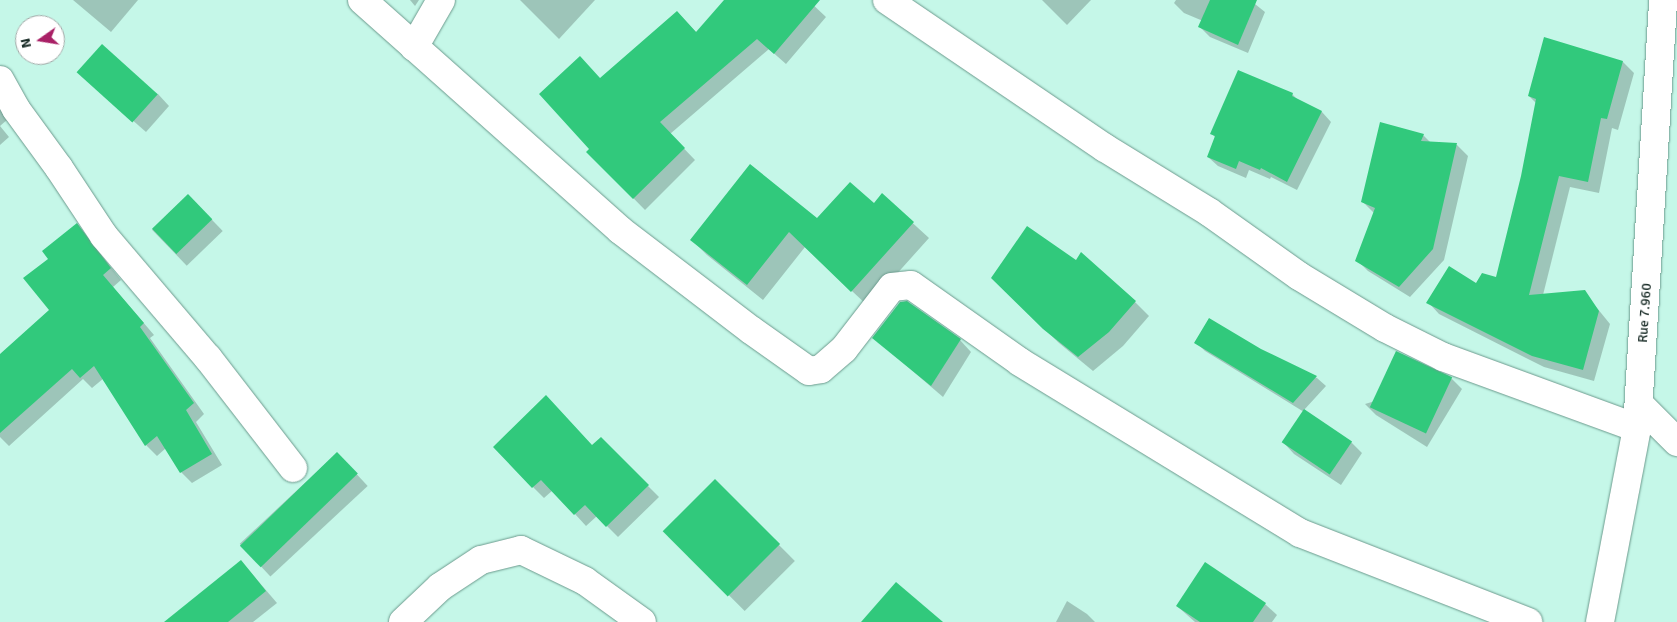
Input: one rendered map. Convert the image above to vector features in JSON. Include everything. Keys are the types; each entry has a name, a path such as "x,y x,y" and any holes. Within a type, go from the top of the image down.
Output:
{"street":[{"path":"362,0 620,230 751,330 809,371 821,369 844,349 892,287 911,285 940,303 1020,362 1300,533 1528,622"},
{"path":"414,47 441,0"},
{"path":"887,0 1105,148 1209,212 1299,276 1385,328 1443,357 1638,416 1677,442"},
{"name":"Rue 7.960","path":"1600,622 1638,416 1662,0"},
{"path":"0,80 16,110 59,168 104,236 208,358 294,468"},
{"path":"403,622 440,587 481,560 521,550 585,581 642,622"}],"building":[{"path":"724,0 820,0 774,54 757,39 660,122 685,148 633,199 586,152 589,149 539,94 580,56 600,78 677,11 696,32"},
{"path":"1210,0 1257,0 1238,45 1198,27"},
{"path":"1544,37 1623,61 1607,119 1601,118 1588,182 1559,176 1529,295 1585,290 1599,311 1583,370 1532,356 1426,303 1449,266 1476,283 1482,273 1496,277 1521,176 1536,99 1528,96"},
{"path":"102,44 158,94 132,122 77,72"},
{"path":"1238,70 1293,93 1292,96 1322,111 1287,182 1261,168 1260,170 1239,161 1236,169 1207,157 1215,136 1210,134"},
{"path":"1380,122 1424,134 1421,141 1457,143 1433,249 1399,287 1355,261 1375,208 1361,202"},
{"path":"750,164 817,218 850,182 874,203 882,193 914,222 851,292 789,232 747,285 690,240"},
{"path":"188,194 212,219 176,254 152,229"},
{"path":"77,223 111,268 103,275 144,323 140,327 194,403 186,410 212,454 180,473 157,436 145,446 94,366 80,378 72,369 0,433 0,354 49,310 23,278 48,259 42,251"},
{"path":"1027,226 1076,260 1081,252 1136,301 1109,332 1078,357 1043,329 991,278"},
{"path":"907,301 961,339 931,386 872,338 900,302"},
{"path":"1209,318 1261,349 1317,376 1293,403 1194,343"},
{"path":"1396,351 1452,377 1426,433 1370,407"},
{"path":"546,395 592,445 601,437 649,485 606,527 585,505 574,515 541,480 532,488 493,447"},
{"path":"1304,409 1352,441 1330,475 1282,442"},
{"path":"337,452 358,474 261,567 240,546"},
{"path":"715,479 780,544 728,596 663,531"},
{"path":"241,560 266,591 228,622 164,622"},
{"path":"1205,562 1266,603 1253,622 1200,622 1176,606"},
{"path":"896,582 943,622 861,622"}]}
